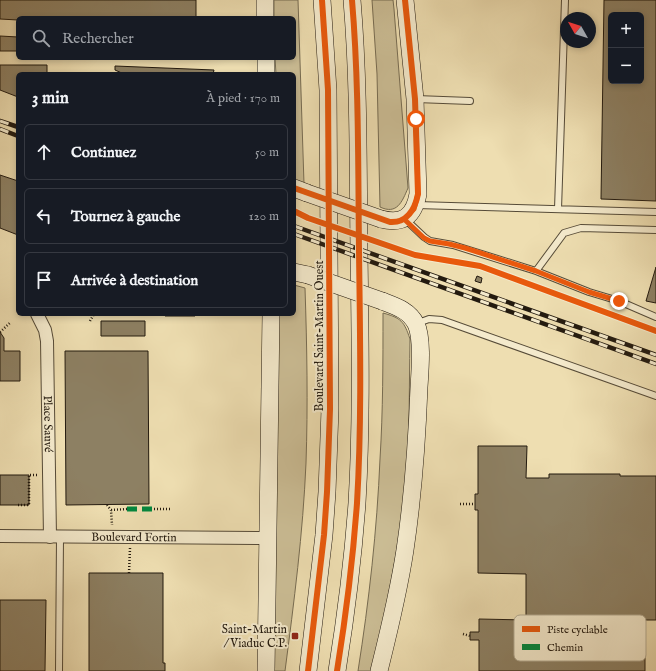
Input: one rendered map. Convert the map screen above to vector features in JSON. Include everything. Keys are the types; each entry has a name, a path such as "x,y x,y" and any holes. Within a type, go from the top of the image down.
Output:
{"main road":[{"path":"265,0 265,16"},
{"name":"Boulevard Saint-Martin Ouest","path":"308,671 326,521 330,415 328,90 322,0"},
{"path":"337,671 352,558 357,504 359,446 358,112 352,0"},
{"path":"300,191 381,219 394,222 404,219 411,213 416,205 418,188 415,99 405,0"},
{"path":"266,60 266,72"},
{"path":"301,273 382,301 407,313 416,323 419,337 420,376 412,493 402,564 379,671"},
{"path":"266,671 271,316"}],"street":[{"name":"Place Sauvé","path":"38,316 45,330 47,341 55,537"},
{"name":"Boulevard Fortin","path":"0,536 268,538"}],"lane":[{"path":"558,209 565,0"},
{"path":"415,99 470,101"},
{"path":"416,205 656,212"},
{"path":"404,219 424,238 430,241 453,245 536,271 589,292 619,301 656,317"},
{"path":"536,271 564,233 580,228 656,230"},
{"path":"416,323 429,319 442,320 656,396"},
{"path":"55,537 59,671"}],"path":[{"path":"90,321 93,316"},
{"path":"0,332 11,322"},
{"path":"18,505 29,505 30,475 37,475"},
{"path":"460,504 475,504"},
{"path":"107,505 111,510 112,526"},
{"path":"111,510 127,509"},
{"path":"154,509 171,509"},
{"path":"129,573 130,548"},
{"path":"463,634 470,636"}],"shaded area":[{"path":"274,0 298,0 304,184 296,181 296,72 276,72 275,60 296,60 296,16 274,16"},
{"path":"372,0 393,0 394,9 408,188 398,206 391,209 380,207 377,74"},
{"path":"296,286 305,288 307,441 305,489 298,567 285,671 272,671 277,316 296,316"},
{"path":"383,313 401,321 406,328 410,339 407,475 395,561 373,671 358,671 369,592 379,486 382,423"}],"building":[{"path":"0,0 196,0 196,16 16,16 16,20 0,19"},
{"path":"604,0 656,0 656,201 601,199"},
{"path":"0,36 16,37 16,51 0,51"},
{"path":"0,65 47,65 47,72 16,72 16,96 0,90"},
{"path":"115,66 214,70 214,72 120,72 115,70"},
{"path":"0,175 16,180 16,234 0,228"},
{"path":"656,267 656,303 646,301"},
{"path":"477,276 482,278 481,283 475,281"},
{"path":"101,321 145,321 145,336 101,336"},
{"path":"0,332 4,338 4,351 20,351 20,381 0,381"},
{"path":"65,351 148,351 149,504 66,505"},
{"path":"478,446 527,446 526,478 549,478 549,474 620,474 620,476 656,476 656,620 646,620 646,615 526,615 526,574 478,573 478,510 475,510 475,494 478,494"},
{"path":"0,475 29,475 29,505 0,505"},
{"path":"89,573 163,573 163,663 165,663 165,671 89,671"},
{"path":"0,600 46,600 45,671 0,671"},
{"path":"479,619 514,620 514,661 645,661 645,671 479,671 479,640 470,640 470,632 479,632"}],"railway":[{"path":"0,121 16,126"},
{"path":"0,129 16,135"},
{"path":"296,227 656,355"},
{"path":"296,235 656,364"}],"marked path":[{"path":"127,509 154,509"}],"cycle path":[{"path":"308,671 324,535 330,409 328,90 322,0"},
{"path":"337,671 353,545 360,440 358,125 352,0"},
{"path":"296,189 390,222 396,222 406,218 415,205 418,194 415,99 405,0"},
{"path":"296,212 308,218 415,255 480,266 656,331"}],"place":[{"name":"Saint-Martin / Viaduc C.P.","path":"295,636"}],"route":[{"path":"416,119 418,194 414,209 404,219 424,238 430,241 465,248 536,271 589,292 619,301"}]}
